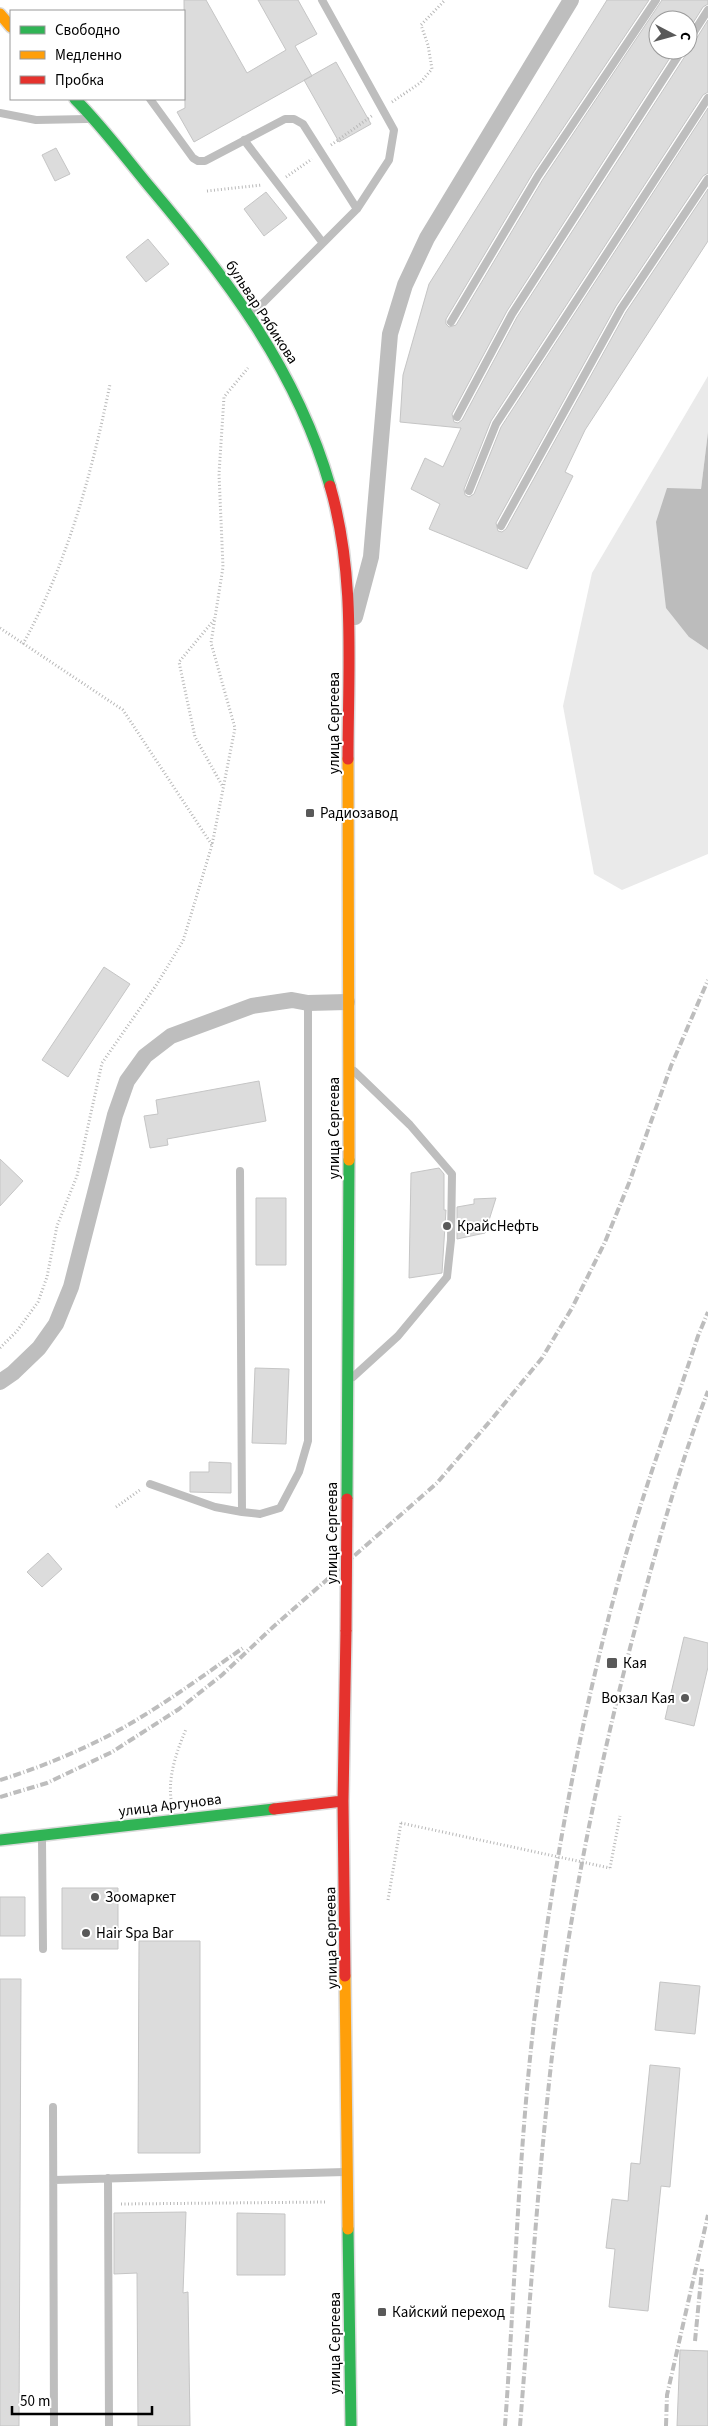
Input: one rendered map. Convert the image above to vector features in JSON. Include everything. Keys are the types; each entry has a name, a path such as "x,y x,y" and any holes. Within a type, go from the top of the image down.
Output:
{"main road":[{"path":"0,14 10,26"},
{"name":"бульвар Рябикова","path":"76,100 94,118 223,276 249,314 291,386 325,472 338,515 346,564 349,640"},
{"name":"улица Сергеева","path":"349,640 346,1002 349,1065 348,1382 344,1801 350,2426"},
{"name":"улица Аргунова","path":"0,1840 344,1801"}],"street":[{"path":"349,640 371,557 390,334 405,285 427,238 571,0"},
{"path":"0,1382 13,1373 39,1348 56,1324 71,1287 116,1115 127,1081 146,1056 171,1036 252,1006 292,1000 308,1004 346,1002"}],"lane":[{"path":"249,314 261,306 357,209 389,160 394,130 322,0"},
{"path":"450,322 538,176 656,0"},
{"path":"698,26 708,10"},
{"path":"456,416 512,314 676,60"},
{"path":"469,491 496,424 708,98"},
{"path":"151,100 193,158 198,161 205,161 284,119 294,119 303,124 357,209"},
{"path":"0,113 36,120 94,118"},
{"path":"244,140 323,244"},
{"path":"501,526 621,310 708,179"},
{"path":"150,1484 215,1507 260,1514 280,1508 299,1472 308,1441 308,1004"},
{"path":"348,1382 398,1336 447,1276 451,1240 452,1174 410,1126 349,1065"},
{"path":"240,1172 242,1512"},
{"path":"42,1836 43,1949"},
{"path":"53,2107 54,2426"},
{"path":"54,2180 349,2172"},
{"path":"108,2178 109,2426"}],"path":[{"path":"207,191 277,183 420,84 432,68 421,25 445,0"},
{"path":"0,1348 17,1330 38,1302 47,1277 57,1226 76,1176 102,1063 157,984 183,941 212,845 235,728 211,643 223,567 219,474 224,397 248,368"},
{"path":"23,644 38,614 73,528 100,437 110,384"},
{"path":"215,620 179,662 195,737 223,787"},
{"path":"0,628 123,710 212,845"},
{"path":"116,1507 150,1484"},
{"path":"172,1804 169,1786 178,1748 186,1729"},
{"path":"388,1900 401,1823 610,1868 620,1816"},
{"path":"108,2204 328,2202"}],"shaded area":[{"path":"708,376 708,432 701,489 689,637 708,650 708,854 622,890 594,874 563,706 592,573"},
{"path":"708,432 708,650 689,637 666,608 656,522 667,488 701,489"}],"building":[{"path":"184,0 206,0 247,73 286,50 258,0 298,0 317,34 295,46 312,76 194,142 177,112 185,108"},
{"path":"607,0 649,0 533,173 446,319 446,324 449,327 456,325 543,179 648,21 648,60 669,60 507,311 452,414 454,422 458,423 462,420 517,317 682,60 698,60 698,36 708,20 708,92 703,95 491,421 464,489 465,495 469,497 474,494 501,427 708,108 708,173 703,176 616,306 496,523 498,531 502,532 506,529 626,312 708,189 708,241 585,430 565,472 573,476 527,569 429,529 440,504 411,489 425,458 443,467 461,428 400,422 403,375 429,284"},
{"path":"662,0 708,0 708,4 703,7 698,15 698,10 655,10"},
{"path":"336,62 371,124 339,142 304,80"},
{"path":"56,148 70,174 55,181 42,155"},
{"path":"266,192 287,218 264,236 244,209"},
{"path":"148,239 169,264 146,282 126,257"},
{"path":"104,967 130,984 68,1077 42,1060"},
{"path":"259,1081 266,1121 167,1139 168,1145 150,1148 144,1116 158,1114 156,1100"},
{"path":"0,1159 23,1181 0,1206"},
{"path":"439,1168 444,1174 444,1210 446,1210 442,1273 409,1278 411,1173"},
{"path":"256,1198 286,1198 286,1265 256,1265"},
{"path":"496,1198 485,1233 457,1239 457,1207 474,1204 474,1199"},
{"path":"255,1368 289,1369 286,1444 252,1443"},
{"path":"209,1462 231,1463 231,1493 190,1492 190,1472 209,1472"},
{"path":"48,1553 62,1569 42,1587 27,1572"},
{"name":"Вокзал Кая","path":"684,1637 708,1643 708,1667 694,1726 665,1719"},
{"path":"62,1888 118,1888 118,1949 62,1949"},
{"path":"0,1897 25,1897 25,1936 0,1936"},
{"path":"139,1941 200,1941 200,2153 138,2153"},
{"path":"0,1979 21,1979 19,2426 0,2426"},
{"path":"660,1982 700,1986 695,2034 655,2030"},
{"path":"650,2065 680,2068 670,2187 661,2186 648,2311 609,2307 615,2249 606,2248 612,2199 628,2201 631,2163 640,2164"},
{"path":"186,2212 183,2293 188,2292 190,2426 138,2426 137,2273 114,2274 114,2213"},
{"path":"237,2213 285,2214 285,2275 237,2275"},
{"path":"680,2350 708,2351 708,2426 677,2426"}],"railway":[{"path":"0,1797 47,1783 112,1752 179,1709 222,1675 273,1627 437,1483 542,1358 572,1308 605,1242 629,1183 671,1066 708,980"},
{"path":"505,2426 527,2087 548,1920 577,1754 602,1644 631,1537 655,1461 708,1312"},
{"path":"520,2426 547,2102 559,2000 577,1889 611,1723 639,1614 670,1502 708,1391"},
{"path":"0,1780 66,1756 122,1728 175,1695 243,1648"},
{"path":"666,2426 667,2395 708,2215"},
{"path":"695,2341 702,2269"}],"traffic: fast":[{"path":"76,100 178,220 231,290 256,327 279,364 299,403 316,444 330,486"},
{"path":"347,1499 349,1160"},
{"path":"0,1840 274,1809"},
{"path":"348,2229 351,2426"}],"traffic: slow":[{"path":"0,14 10,26"},
{"path":"348,759 349,1160"},
{"path":"345,1976 348,2229"}],"traffic: jam":[{"path":"330,486 344,553 347,587 349,622 348,759"},
{"path":"346,1630 347,1499"},
{"path":"345,1976 343,1801 346,1630"},
{"path":"274,1809 343,1801"}],"place":[{"name":"Радиозавод","path":"310,813"},
{"name":"КрайсНефть","path":"447,1226"},
{"name":"Кая","path":"612,1663"},
{"name":"Вокзал Кая","path":"685,1698"},
{"name":"Зоомаркет","path":"95,1897"},
{"name":"Hair Spa Bar","path":"86,1933"},
{"name":"Кайский переход","path":"382,2312"}]}
